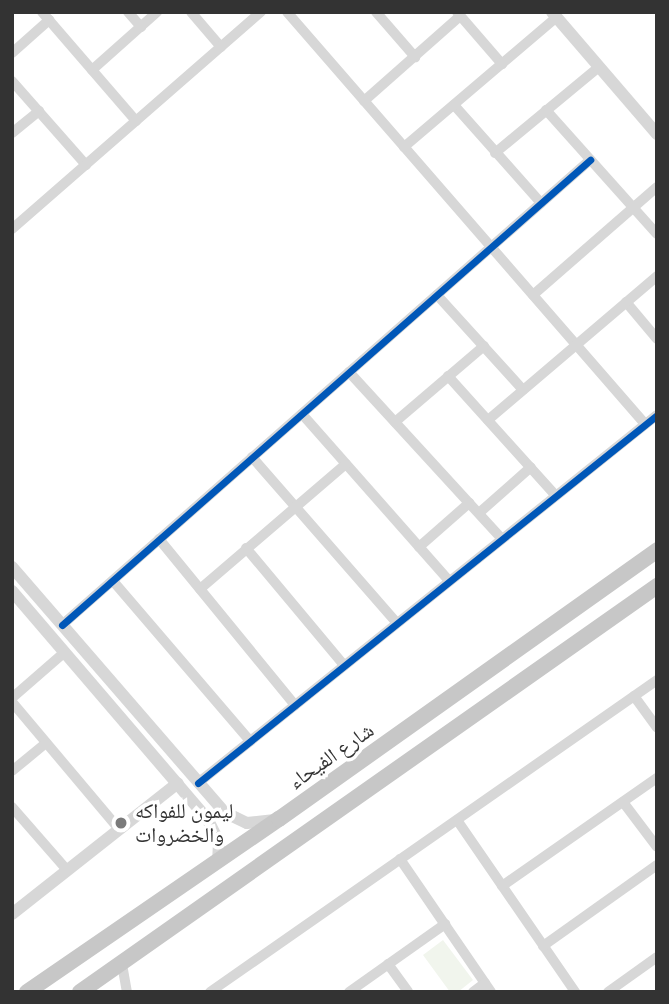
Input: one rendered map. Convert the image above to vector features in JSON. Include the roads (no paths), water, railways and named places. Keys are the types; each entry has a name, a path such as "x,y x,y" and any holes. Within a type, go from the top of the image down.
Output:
{"highway":[{"name":"شارع الفيحاء","path":"27,992 279,819 657,550"},
{"path":"80,992 657,586"},
{"path":"385,744 401,765"}],"street":[{"path":"128,12 141,27"},
{"path":"92,70 157,12"},
{"path":"191,12 221,47"},
{"path":"12,229 261,12"},
{"path":"287,12 645,424"},
{"path":"376,12 415,57"},
{"path":"365,101 459,14 502,64"},
{"path":"404,147 502,64 554,15 657,134"},
{"path":"12,53 46,16 136,121"},
{"path":"495,153 599,67"},
{"path":"12,81 86,165"},
{"path":"454,105 541,203"},
{"path":"546,110 657,234"},
{"path":"12,133 39,111"},
{"path":"62,625 590,160"},
{"path":"533,295 657,187"},
{"path":"488,420 657,276"},
{"path":"437,295 523,390"},
{"path":"626,302 652,326 657,339"},
{"path":"396,422 484,346"},
{"path":"349,372 502,539"},
{"path":"449,376 556,496"},
{"path":"302,414 449,582"},
{"path":"198,783 657,415"},
{"path":"252,457 397,623"},
{"path":"200,589 346,464"},
{"path":"479,513 531,467"},
{"path":"419,547 469,502"},
{"path":"159,539 295,705"},
{"path":"246,548 344,665"},
{"path":"12,567 224,812 255,824 279,819"},
{"path":"113,580 250,741"},
{"path":"12,591 17,606 65,652 213,827 219,843 218,860"},
{"path":"65,652 12,700 119,829"},
{"path":"211,992 222,988 400,859 657,680"},
{"path":"102,695 114,685"},
{"path":"634,696 657,728"},
{"path":"12,771 46,743"},
{"path":"502,886 657,778"},
{"path":"13,912 178,783"},
{"path":"623,802 657,847"},
{"path":"12,807 67,870"},
{"path":"457,820 575,992"},
{"path":"400,859 488,987 473,992"},
{"path":"543,946 657,864"},
{"path":"349,992 445,924"},
{"path":"609,992 657,957"},
{"path":"121,964 127,992"},
{"path":"388,964 408,992"}],"place":[{"name":"ليمون للفواكه والخضروات","path":"121,823"}]}
